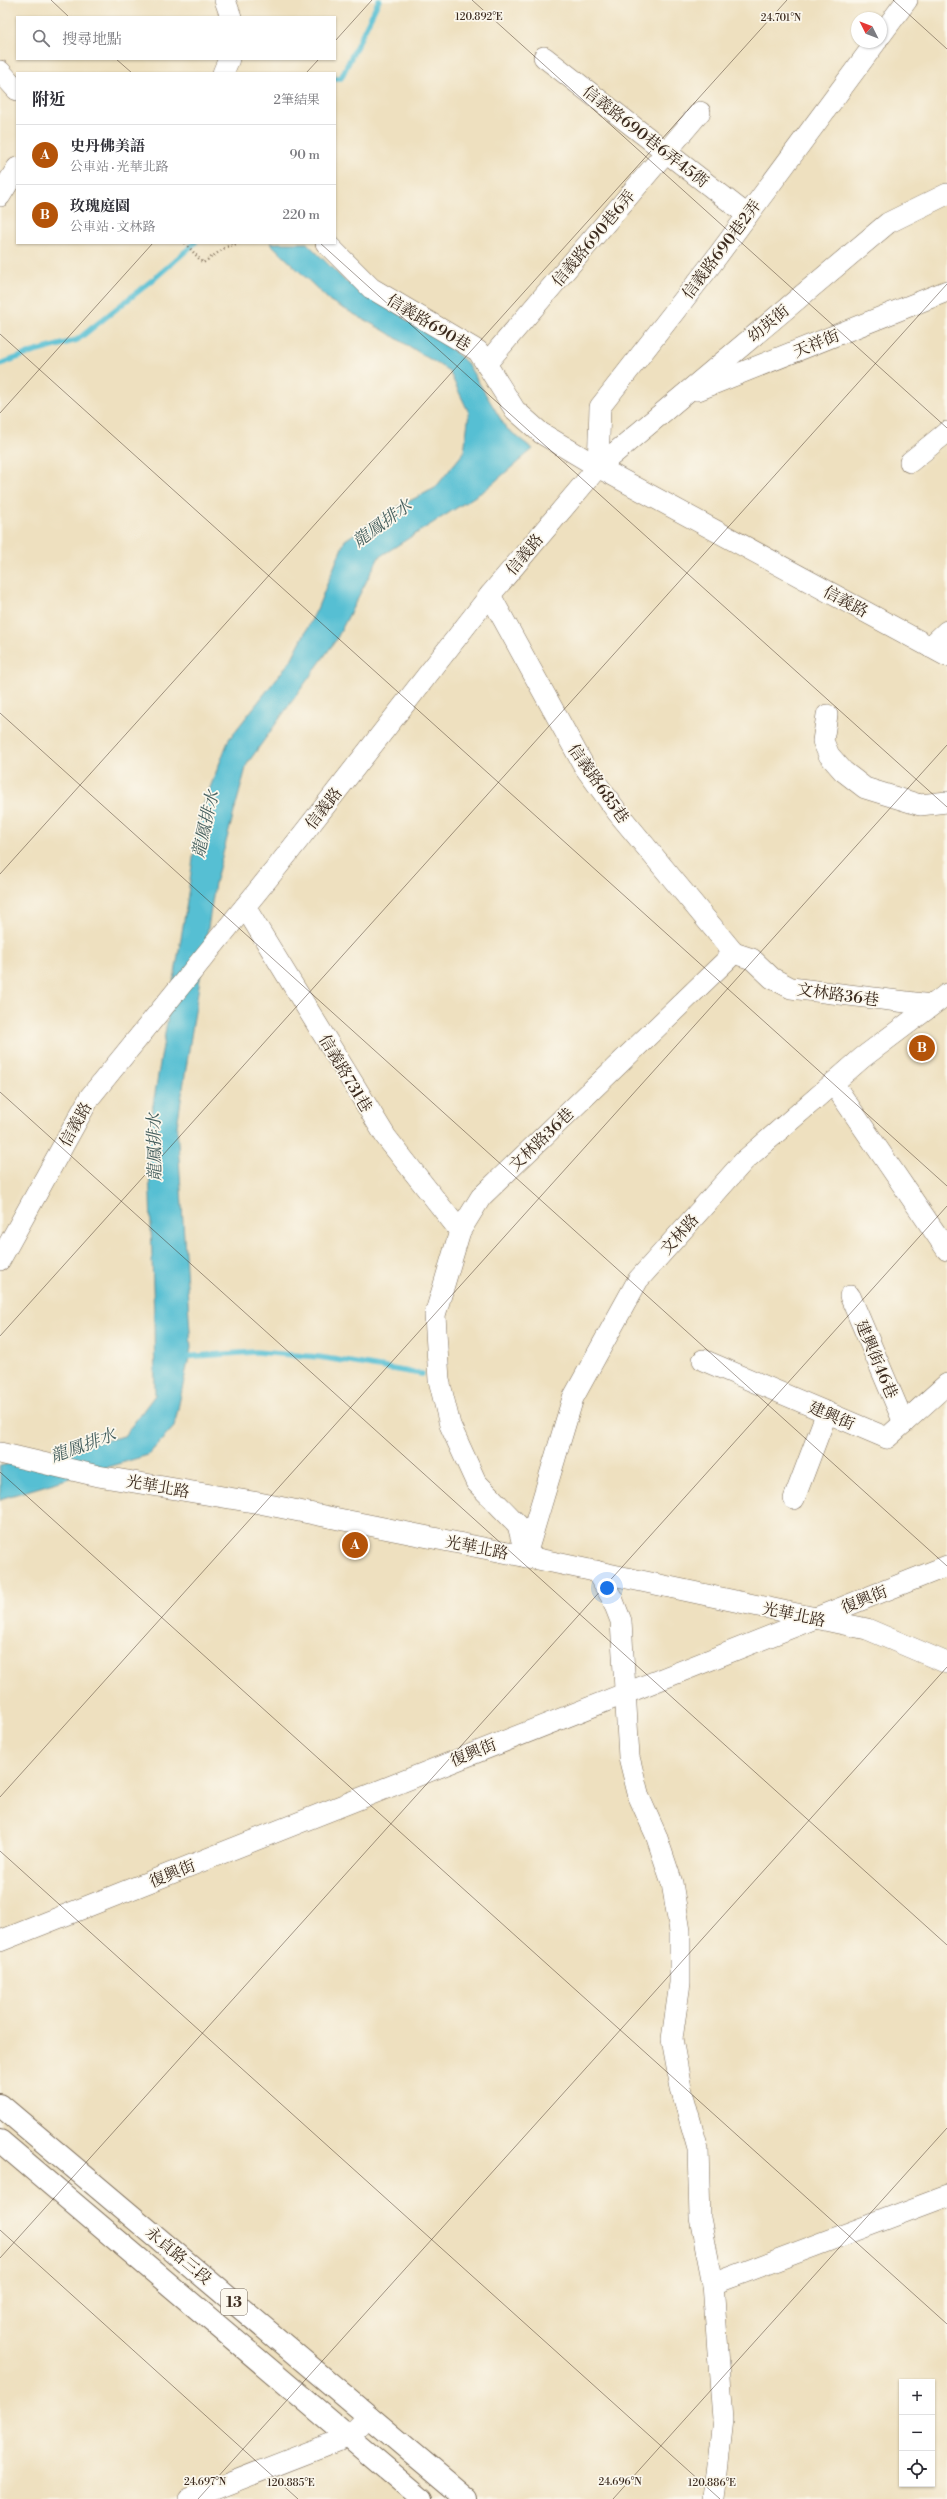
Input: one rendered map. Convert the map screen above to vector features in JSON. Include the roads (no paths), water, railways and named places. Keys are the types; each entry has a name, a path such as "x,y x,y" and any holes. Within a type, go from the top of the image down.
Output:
{"main road":[{"name":"永貞路三段","path":"0,2105 466,2499"},
{"name":"永貞路三段","path":"0,2141 422,2499"}],"street":[{"path":"225,0 231,16"},
{"path":"887,27 907,0"},
{"name":"信義路690巷2弄","path":"598,467 600,407 747,215 872,48"},
{"name":"信義路690巷6弄45衖","path":"544,57 747,215"},
{"path":"223,72 229,60"},
{"path":"0,72 16,89"},
{"name":"信義路690巷6弄","path":"486,364 700,112"},
{"path":"0,196 16,170"},
{"name":"幼英街","path":"598,467 888,223 947,194"},
{"name":"信義路690巷","path":"327,244 370,288 478,351 515,410 540,433 598,467"},
{"name":"天祥街","path":"685,395 947,291"},
{"path":"910,462 947,432"},
{"name":"信義路","path":"0,1260 90,1097 245,906 490,595 598,467 939,652"},
{"name":"信義路685巷","path":"490,595 584,766 618,813 734,953"},
{"path":"939,652 947,631"},
{"path":"827,715 823,741 829,755 843,771 865,788 920,805 947,802"},
{"name":"信義路731巷","path":"245,906 386,1137 460,1231"},
{"name":"文林路36巷","path":"526,1557 518,1524 476,1482 450,1425 439,1380 435,1314 460,1231 481,1197 734,953 752,959 772,978 791,988 939,999"},
{"name":"文林路","path":"526,1557 573,1398 638,1280 744,1161 833,1083 939,999"},
{"path":"833,1083 947,1250"},
{"name":"建興街46巷","path":"850,1296 904,1423"},
{"name":"建興街","path":"703,1360 887,1438 946,1386"},
{"path":"794,1499 826,1412"},
{"name":"光華北路","path":"0,1453 98,1476 259,1503 596,1571 867,1629 947,1663"},
{"name":"復興街","path":"0,1941 626,1691 947,1566"},
{"path":"596,1571 612,1598 621,1621 629,1757 639,1797 656,1835 672,1883 680,1931 680,1983 672,2039 681,2088 698,2149 700,2218 713,2284 723,2419 714,2499"},
{"path":"713,2284 947,2196"},
{"path":"189,2499 348,2437 369,2416"}],"water":[{"path":"271,244 308,244 344,280 443,341 467,363 506,428 533,449 485,490 379,557 336,640 247,764 215,883 177,1126 191,1348 174,1427 148,1455 3,1498 0,1501 0,1466 124,1436 155,1395 148,1135 186,908 199,816 229,739 291,660 317,609 345,540 384,514 435,488 464,452 469,413 449,371 383,330 330,301"}],"waterway":[{"name":"龍鳳排水","path":"336,78 341,78 379,0"},
{"path":"0,364 30,353 77,340 155,278 194,244"},
{"path":"182,1357 255,1352 319,1357 422,1374"}],"place":[{"name":"玫瑰庭園","path":"922,1048"},
{"name":"史丹佛美語","path":"355,1545"}]}
